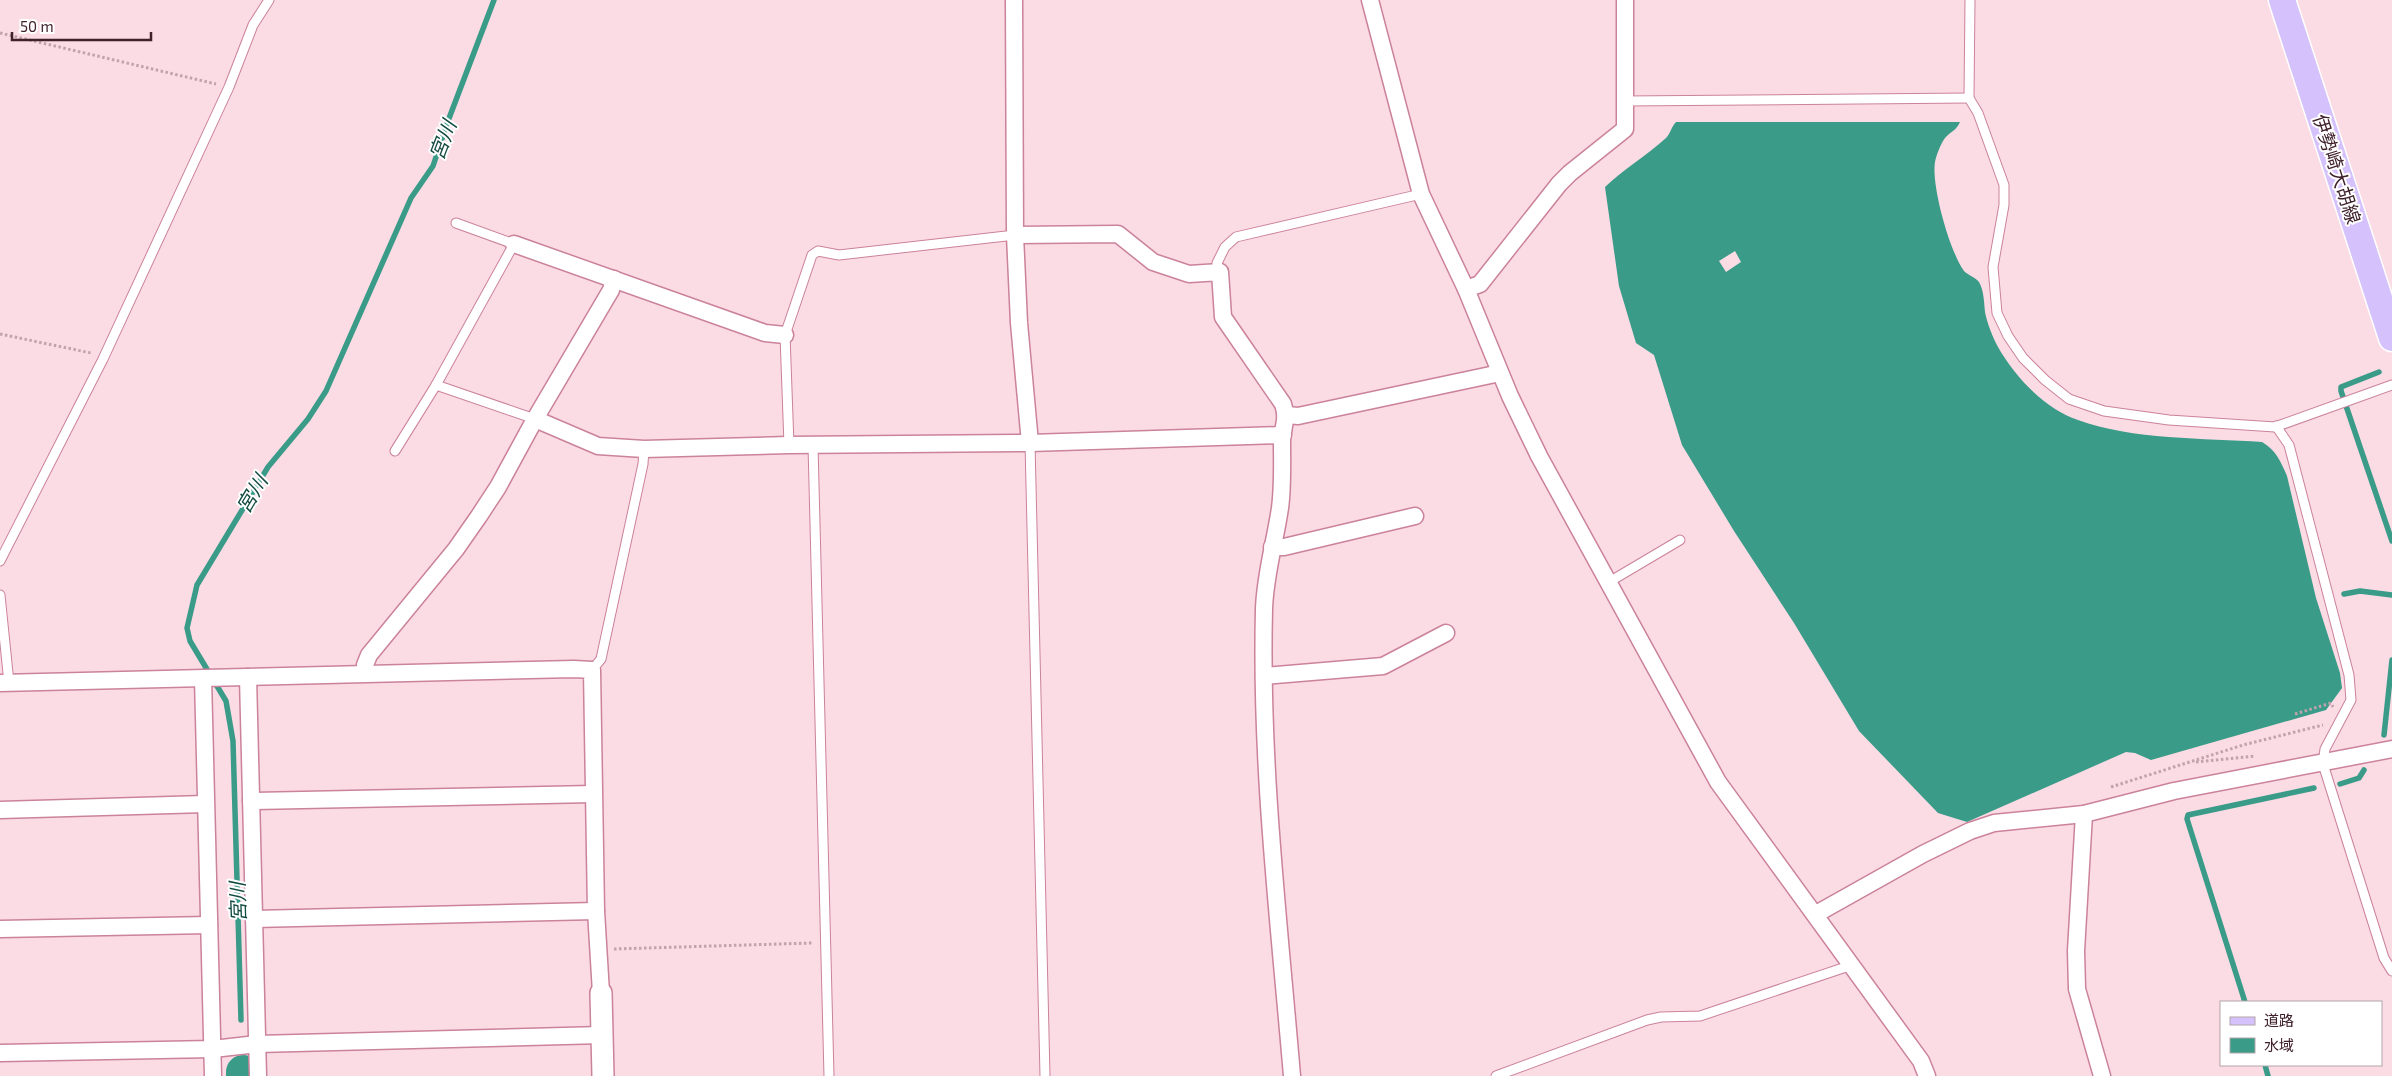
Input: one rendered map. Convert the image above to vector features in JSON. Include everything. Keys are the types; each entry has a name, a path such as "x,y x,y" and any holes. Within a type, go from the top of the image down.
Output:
{"main road":[{"name":"伊勢崎大胡線","path":"2282,0 2392,338"}],"street":[{"path":"1014,0 1015,235 1019,323 1030,443"},
{"path":"1370,0 1421,194 1466,289 1500,373 1540,456 1718,782 1921,1060 1927,1076"},
{"path":"1466,289 1480,284 1570,173 1625,129 1625,0"},
{"path":"1015,235 1118,234 1153,262 1189,274 1220,272 1222,317 1283,404 1287,415 1282,435 1280,508 1272,546 1264,606 1263,702 1292,1076"},
{"path":"514,244 765,333 785,335"},
{"path":"365,674 365,665 369,655 456,549 498,487 534,419 610,290 614,279"},
{"path":"1287,415 1298,416 1500,373"},
{"path":"534,419 598,446 644,448 790,444 1030,443 1282,435"},
{"path":"1272,546 1284,546 1415,516"},
{"path":"1264,676 1383,666 1446,633"},
{"path":"4,683 574,668 592,670 596,911 601,993 603,1076"},
{"path":"248,677 258,1076"},
{"path":"203,678 213,1076"},
{"path":"1816,914 1970,831 1994,823 2084,814 2174,791 2323,764 2392,749"},
{"path":"251,801 593,794"},
{"path":"0,810 205,804"},
{"path":"2084,814 2076,951 2077,989 2102,1076"},
{"path":"254,919 596,911"},
{"path":"0,929 209,925"},
{"path":"0,1053 213,1050 257,1044 602,1035"}],"lane":[{"path":"0,561 103,359 229,87 254,25 269,0"},
{"path":"1970,0 1969,98 1978,113 2004,185 2004,205 1993,267 1997,313 2008,336 2023,358 2045,380 2069,399 2104,411 2169,420 2276,426 2392,385"},
{"path":"1625,101 1969,98"},
{"path":"1220,272 1217,263 1226,247 1236,237 1421,194"},
{"path":"395,451 436,385 514,244 456,223"},
{"path":"790,444 785,335 812,255 818,251 838,255 1015,235"},
{"path":"436,385 534,419"},
{"path":"2276,426 2289,446 2349,675 2351,700 2325,749 2323,764 2384,958 2392,971"},
{"path":"1030,443 1045,1076"},
{"path":"813,445 829,1076"},
{"path":"592,670 601,659 643,464 644,448"},
{"path":"1609,582 1680,540"},
{"path":"0,594 4,683"},
{"path":"1496,1076 1647,1020 1660,1017 1684,1018 1700,1016 1852,965"}],"path":[{"path":"0,33 229,87"},
{"path":"0,334 91,353 103,359"},
{"path":"2109,788 2243,745 2338,722 2331,703 2295,714"},
{"path":"598,950 826,942"}],"water":[{"path":"1676,122 1960,122 1943,140 1936,159 1936,186 1943,218 1953,249 1964,271 1981,285 1986,316 1998,347 2013,370 2032,391 2066,415 2099,427 2145,435 2262,442 2278,457 2287,476 2316,598 2340,673 2342,688 2326,710 2151,760 2135,753 2126,752 1967,822 1938,813 1859,731 1794,623 1734,531 1682,445 1654,355 1636,343 1619,286 1605,187 1666,138","holes":["1735,251 1741,262 1726,272 1719,261"]}],"waterway":[{"name":"宮川","path":"241,1020 233,741 226,701 190,641 187,628 197,585 268,467 308,419 326,391 411,198 433,166 494,0"},
{"path":"2379,372 2341,387 2341,391 2392,541"},
{"path":"2344,594 2360,591 2392,595"},
{"path":"2384,735 2392,660"},
{"path":"2340,784 2359,778 2364,770"},
{"path":"2245,1001 2187,819 2188,815 2314,788"},
{"path":"2265,1066 2268,1076"}]}
